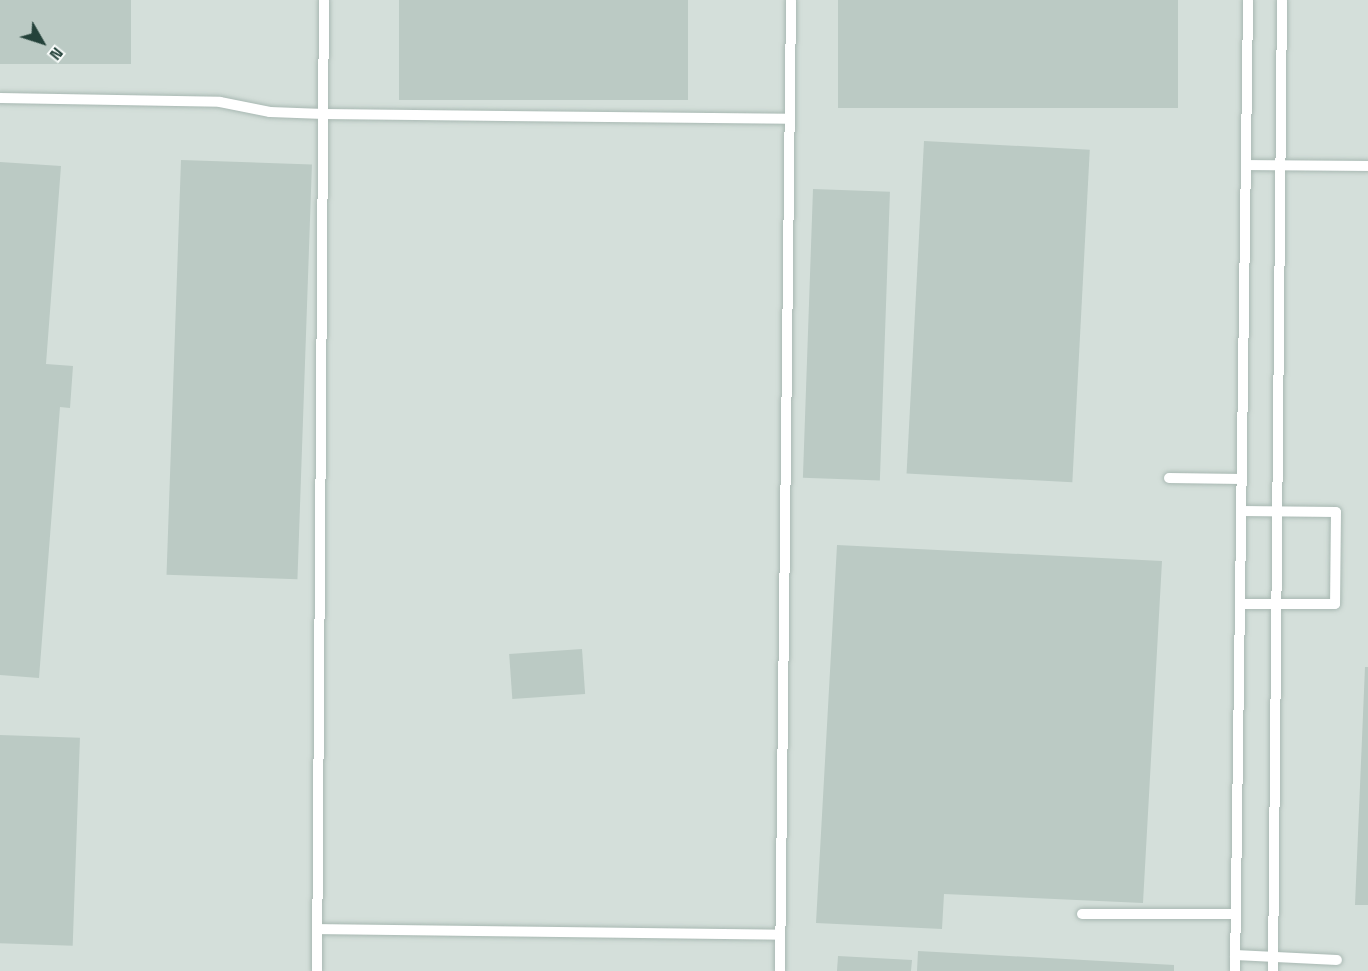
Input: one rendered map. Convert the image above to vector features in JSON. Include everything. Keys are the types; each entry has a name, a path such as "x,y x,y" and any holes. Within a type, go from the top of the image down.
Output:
{"lane":[{"path":"317,971 324,0"},
{"path":"780,971 791,0"},
{"path":"1235,971 1242,604 1248,0"},
{"path":"1272,971 1282,0"},
{"path":"0,98 220,102 270,112 324,114 789,119"},
{"path":"1246,165 1368,166"},
{"path":"1169,478 1242,479"},
{"path":"1242,511 1336,512 1335,604 1242,604"},
{"path":"1082,914 1235,914"},
{"path":"317,929 780,935"},
{"path":"1235,955 1336,960"}],"shaded area":[{"path":"0,0 1368,0 1368,971 0,971"}],"building":[{"path":"0,0 131,0 131,64 0,64"},
{"path":"399,0 688,0 688,100 399,100"},
{"path":"838,0 1178,0 1178,108 838,108"},
{"path":"924,141 1090,150 1072,482 907,474"},
{"path":"181,160 312,165 297,579 167,575"},
{"path":"0,162 61,166 46,364 73,366 70,408 60,407 39,678 0,675"},
{"path":"813,189 890,192 880,481 803,478"},
{"path":"837,545 1162,561 1143,903 944,894 942,929 816,923"},
{"path":"582,649 585,694 512,699 509,654"},
{"path":"1365,667 1368,667 1368,905 1355,905"},
{"path":"0,735 80,738 73,946 0,943"},
{"path":"918,951 1174,965 1174,971 917,971"},
{"path":"838,956 912,960 911,971 837,971"}]}
